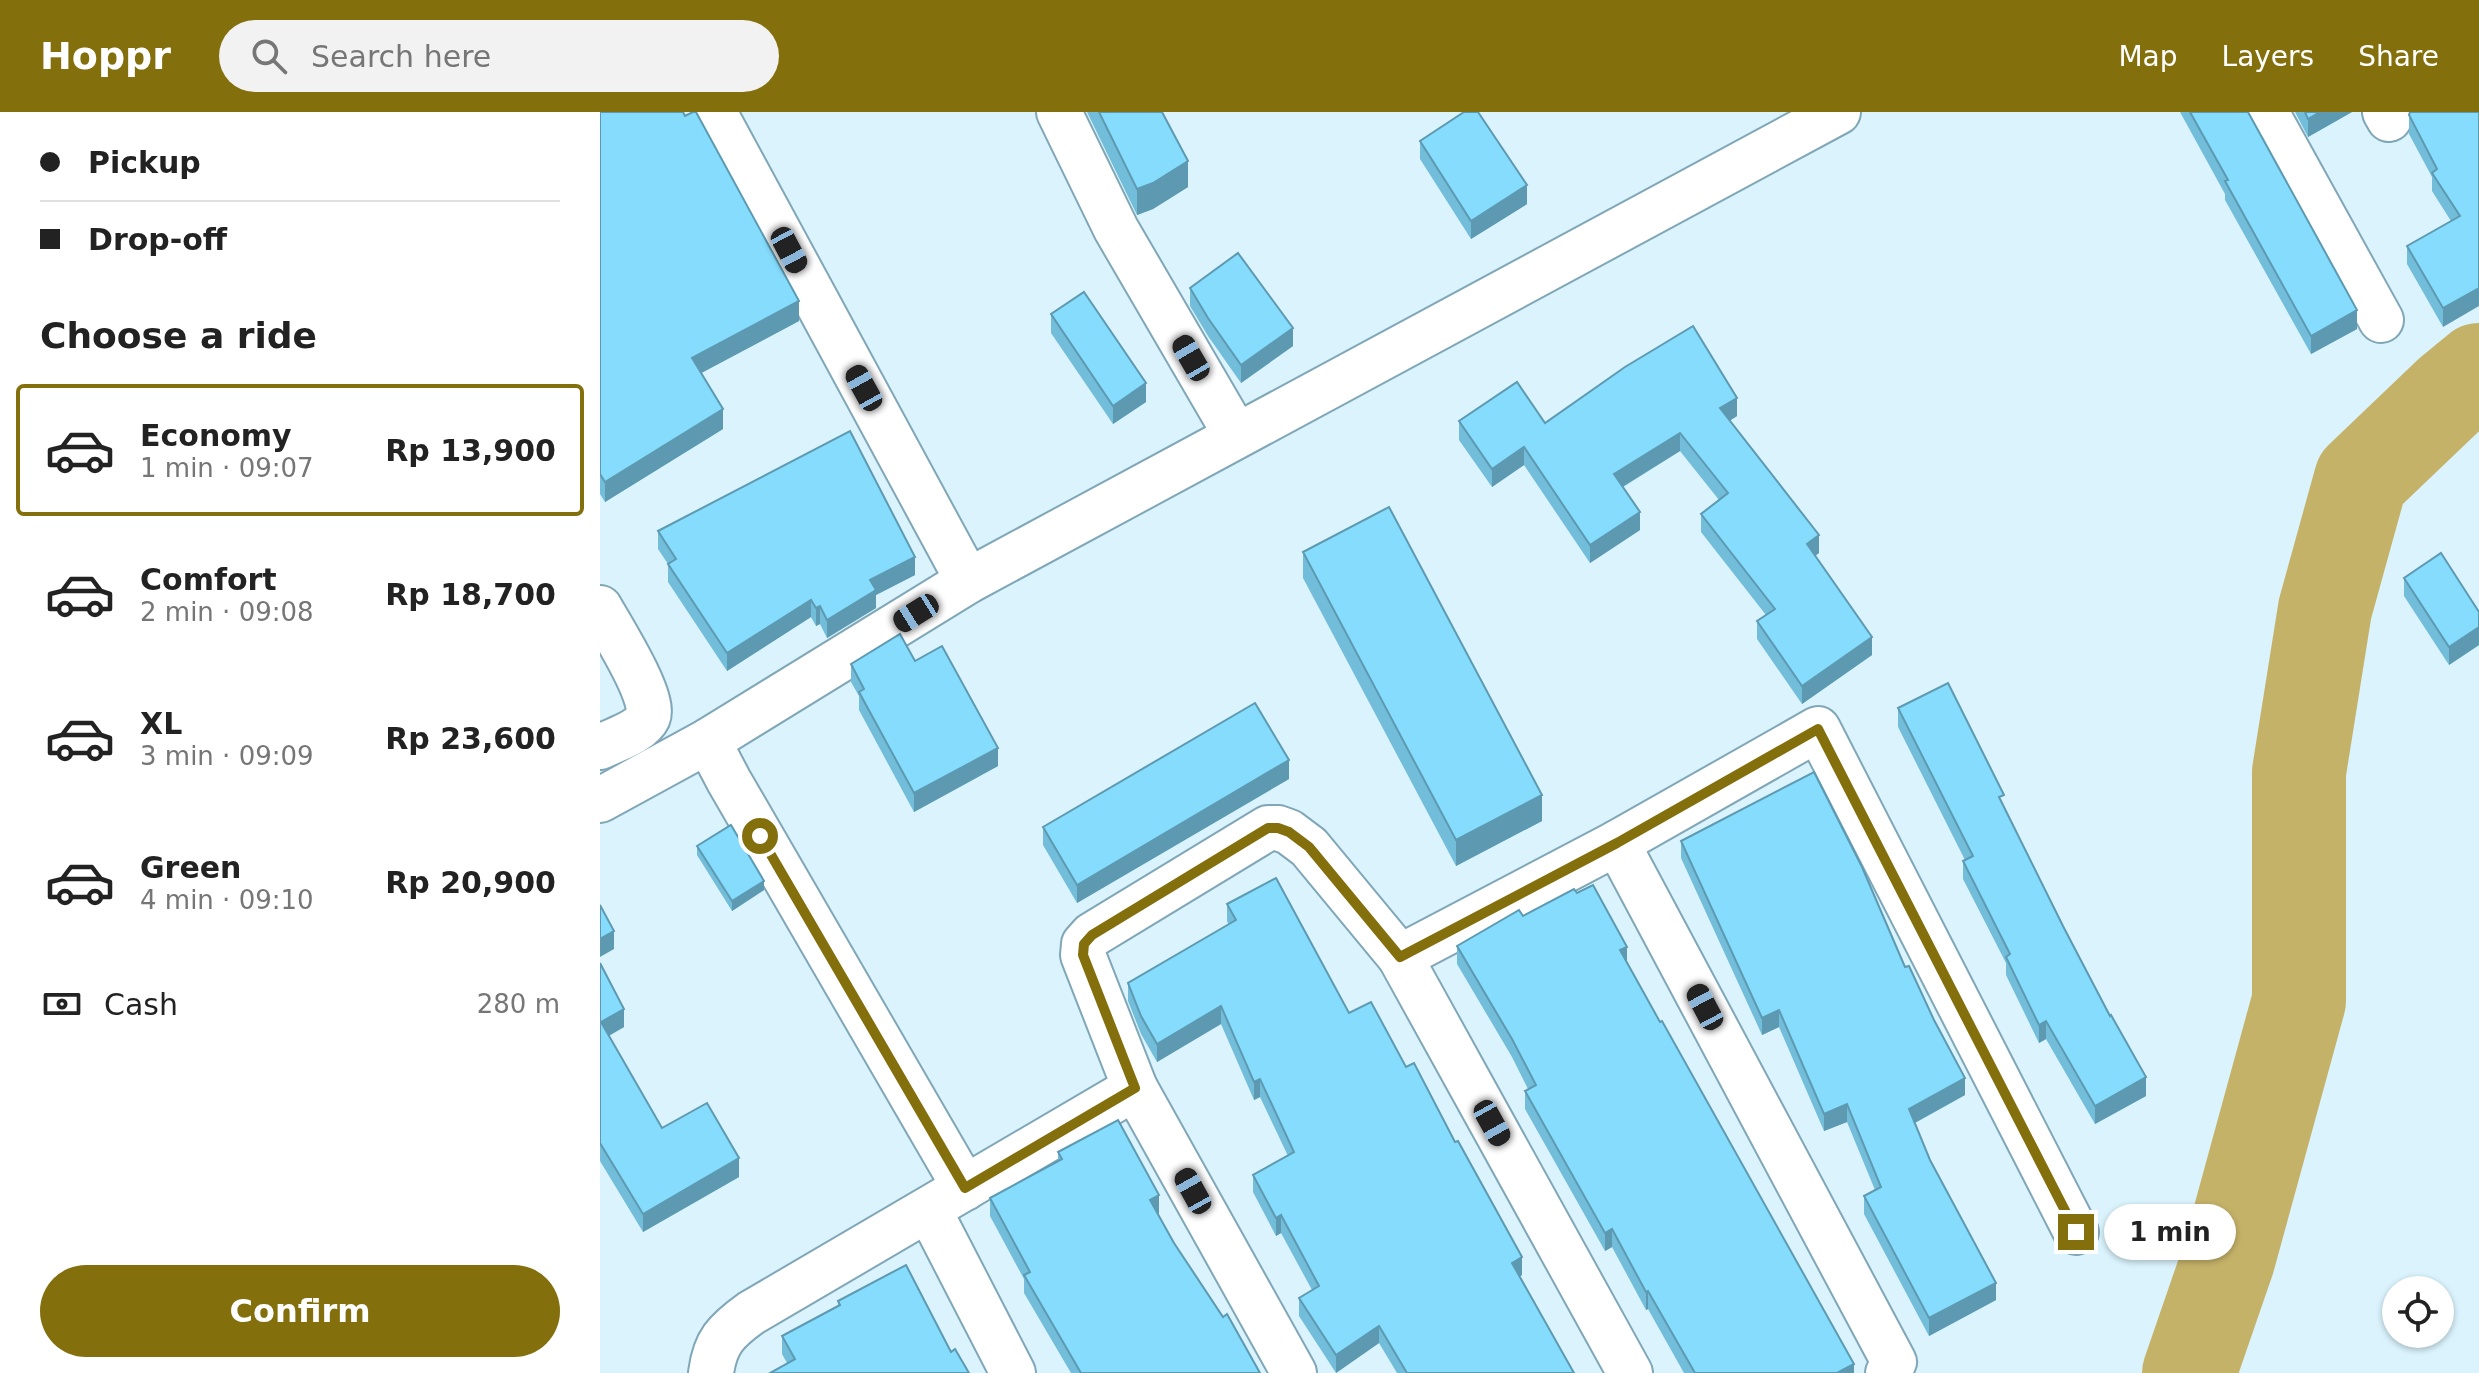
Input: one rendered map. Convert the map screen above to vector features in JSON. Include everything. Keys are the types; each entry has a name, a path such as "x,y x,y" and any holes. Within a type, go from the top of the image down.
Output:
{"street":[{"path":"714,112 968,581"},
{"path":"1059,112 1116,229 1236,435"},
{"path":"600,800 708,741 968,581 1838,112"},
{"path":"2266,112 2381,320"},
{"path":"600,608 645,689 649,707 647,718 639,727 600,747"},
{"path":"1400,957 1617,843 1818,729 2076,1232"},
{"path":"708,741 965,1188"},
{"path":"1294,1373 1135,1088 1083,955 1084,944 1092,935 1268,828 1289,832 1309,847 1400,957 1630,1373"},
{"path":"1617,843 1894,1362 1888,1373"},
{"path":"711,1373 717,1346 734,1325 751,1313 1135,1088"},
{"path":"929,1210 1013,1373"}],"building":[{"path":"600,112 683,112 685,116 696,112 799,301 692,358 723,409 605,482 600,474"},
{"path":"1099,112 1162,112 1188,161 1153,183 1137,189"},
{"path":"1464,112 1478,112 1527,185 1471,221 1420,141"},
{"path":"2190,112 2248,112 2357,310 2311,336"},
{"path":"2305,112 2320,112 2308,119"},
{"path":"2410,112 2479,112 2479,288 2443,308 2407,246 2460,216 2432,173 2437,169"},
{"path":"1238,253 1293,328 1241,365 1190,288"},
{"path":"1084,292 1146,383 1113,406 1051,314"},
{"path":"1693,326 1737,398 1720,408 1819,535 1807,544 1872,637 1802,686 1757,621 1775,609 1701,514 1728,493 1680,433 1614,474 1640,512 1590,545 1524,447 1492,469 1459,421 1517,382 1545,423 1625,367"},
{"path":"850,431 915,557 870,580 876,590 827,620 820,606 816,608 811,600 727,653 668,564 676,559 658,531"},
{"path":"1389,507 1542,795 1456,840 1303,552"},
{"path":"2441,553 2479,612 2479,627 2449,647 2404,578"},
{"path":"900,634 915,661 942,646 998,748 914,793 859,692 864,689 851,664"},
{"path":"1948,683 2004,795 1999,797 2064,928 2146,1077 2095,1106 2046,1021 2039,1025 2006,957 2010,954 1963,861 1973,856 1898,708"},
{"path":"1255,703 1289,760 1077,885 1043,827"},
{"path":"1814,772 1862,867 1905,967 1909,966 1965,1078 1909,1109 1930,1160 1996,1283 1929,1318 1864,1196 1881,1187 1847,1104 1824,1114 1779,1010 1762,1018 1681,841"},
{"path":"731,825 764,881 732,901 697,846"},
{"path":"1276,878 1349,1013 1371,1002 1406,1067 1414,1063 1455,1142 1458,1141 1522,1257 1512,1263 1574,1373 1407,1373 1379,1326 1336,1355 1299,1298 1319,1286 1281,1215 1276,1218 1253,1175 1294,1152 1260,1079 1254,1082 1221,1006 1157,1044 1141,1016 1128,983 1236,920 1227,904"},
{"path":"1593,885 1627,947 1620,950 1854,1364 1837,1373 1695,1373 1612,1229 1605,1233 1525,1091 1536,1085 1457,946 1519,910 1523,916 1574,889 1577,893"},
{"path":"600,905 614,931 600,939"},
{"path":"600,963 624,1009 601,1022 662,1128 707,1103 739,1158 643,1214 600,1143"},
{"path":"1118,1120 1159,1195 1150,1200 1174,1243 1223,1317 1227,1314 1260,1373 1081,1373 1024,1275 1030,1272 990,1198 1062,1159 1058,1152"},
{"path":"906,1265 951,1352 955,1349 969,1373 770,1373 795,1359 782,1336 840,1305 838,1301"}],"waterway":[{"path":"2189,1373 2228,1260 2299,1001 2299,772 2325,609 2361,479 2479,370"}],"route":[{"path":"760,836 965,1188 1135,1088 1083,955 1084,944 1092,935 1268,828 1289,832 1309,847 1400,957 1617,843 1818,729 2076,1232"}]}
